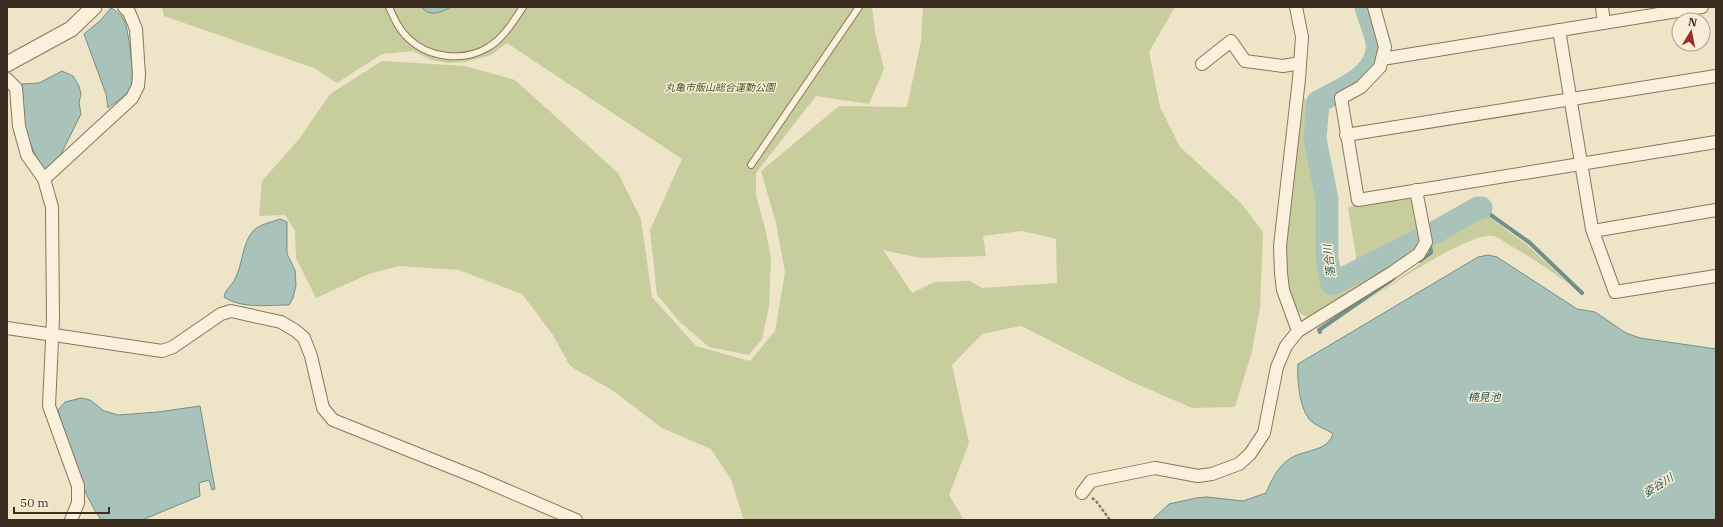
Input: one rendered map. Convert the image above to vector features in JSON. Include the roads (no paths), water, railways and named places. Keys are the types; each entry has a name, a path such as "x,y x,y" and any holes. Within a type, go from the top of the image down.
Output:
{"street":[{"path":"7,64 71,29 94,7"},
{"path":"44,178 132,98 138,86 139,75 136,29 129,12 124,7"},
{"path":"1296,7 1302,37 1280,246 1283,290 1298,331"},
{"path":"1374,7 1385,47 1380,67 1361,87 1341,98 1358,200 1716,142"},
{"path":"1602,7 1604,23"},
{"path":"1382,59 1702,7"},
{"path":"1559,30 1593,231 1615,292 1716,276"},
{"path":"1202,64 1231,41 1245,61 1283,66 1300,63"},
{"path":"1346,135 1716,76"},
{"path":"7,79 16,88 19,126 27,155 44,178 52,207 52,335 49,406 78,486 78,503 70,520"},
{"path":"1082,493 1091,481 1156,468 1198,476 1212,474 1239,464 1250,454 1264,433 1277,367 1286,346 1298,331 1393,272 1419,254 1426,242 1416,190"},
{"path":"1593,231 1716,210"},
{"path":"7,328 162,351 173,347 221,314 231,311 281,322 304,338 311,356 323,408 333,420 478,478 576,520"}],"lane":[{"path":"389,7 396,22 408,38 423,49 439,55 455,57 470,56 488,48 506,32 523,7"},
{"path":"751,165 859,7"}],"water":[{"path":"422,7 451,7 444,11 432,13 428,12"},
{"path":"111,8 120,14 127,28 132,65 132,82 131,87 124,96 108,108 106,94 84,34 100,21"},
{"path":"62,71 73,76 79,86 81,94 79,103 81,114 61,154 45,171 43,171 29,141 24,123 22,84 39,83"},
{"path":"280,219 287,222 287,254 295,270 296,285 293,298 289,305 247,305 231,301 224,297 238,273 250,235 260,226"},
{"name":"楠見池","path":"1488,255 1497,257 1577,309 1595,312 1626,333 1640,338 1716,349 1716,520 1152,520 1169,504 1207,497 1243,501 1266,493 1275,475 1284,463 1300,454 1320,448 1330,440 1333,434 1318,426 1309,419 1306,414 1299,392 1298,364 1478,257"},
{"path":"81,398 90,400 104,411 118,415 158,412 200,406 215,489 212,490 209,480 199,483 200,496 142,520 101,520 81,481 70,452 58,410 65,402"}],"waterway":[{"name":"落合川","path":"1366,7 1377,42 1377,54 1373,63 1358,80 1318,102 1315,139 1327,199 1327,259 1332,284 1430,235 1478,208 1481,208"},
{"path":"1481,208 1530,243 1582,293"},
{"name":"落合川","path":"1420,261 1431,253 1430,241"},
{"name":"落合川","path":"1320,332 1319,330 1394,278"}],"park label":[{"name":"丸亀市飯山総合運動公園","path":"720,87"}],"water label":[{"name":"姿谷川","path":"1658,485"}]}
